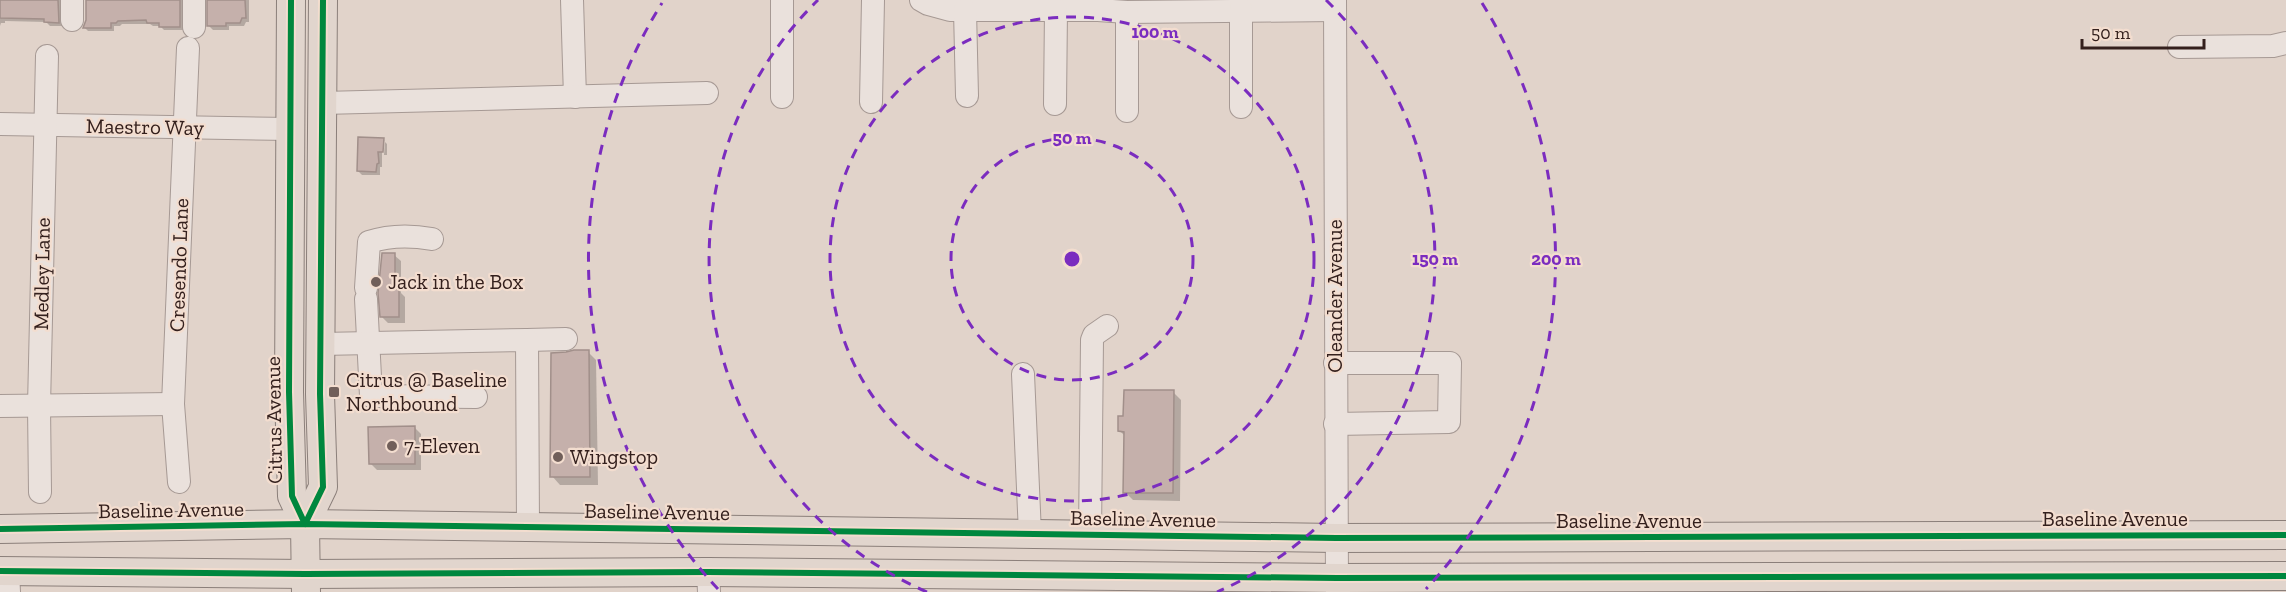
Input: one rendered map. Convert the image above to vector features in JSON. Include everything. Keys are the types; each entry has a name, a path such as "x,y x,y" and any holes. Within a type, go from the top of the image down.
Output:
{"main road":[{"name":"Citrus Avenue","path":"291,0 289,392 292,496 305,524 306,583"},
{"name":"Citrus Avenue","path":"305,524 323,488 321,344 323,0"},
{"name":"Baseline Avenue","path":"0,529 305,524 1336,538 2286,535"},
{"path":"6,578 306,583 1337,585 1992,584 2286,576"}],"street":[{"name":"Cresendo Lane","path":"178,482 173,404 184,127 194,0"},
{"path":"572,0 575,97"},
{"path":"782,0 782,97"},
{"path":"871,102 873,0"},
{"path":"921,0 950,10 978,7 1056,10 1098,5 1127,12 1171,6 1241,9 1335,5"},
{"name":"Oleander Avenue","path":"1335,5 1337,585"},
{"path":"967,96 978,7"},
{"path":"1241,9 1241,107"},
{"path":"1055,105 1056,10"},
{"path":"1127,12 1127,111"},
{"path":"2179,46 2273,46 2286,43"},
{"name":"Medley Lane","path":"40,492 39,406 47,56"},
{"path":"323,103 707,93"},
{"name":"Maestro Way","path":"0,124 291,129"},
{"path":"432,239 412,235 380,238 369,242 366,293 371,396 476,397"},
{"path":"1090,536 1092,340 1094,335 1107,326"},
{"path":"321,344 566,339"},
{"path":"527,340 528,526"},
{"path":"1335,363 1450,363 1449,422 1335,424"},
{"path":"1023,374 1030,534"},
{"path":"0,406 173,404"}],"building":[{"path":"0,0 58,0 59,23 44,22 44,19 0,18"},
{"path":"86,0 180,0 180,27 159,27 159,23 147,23 146,20 118,21 111,23 111,28 83,28 86,20"},
{"path":"207,0 245,0 246,18 242,18 240,23 226,23 226,26 207,26"},
{"path":"358,137 384,138 383,152 378,152 379,163 376,172 357,171"},
{"path":"382,253 395,253 395,289 399,289 399,317 380,317 378,293"},
{"path":"589,350 590,477 550,477 551,353"},
{"path":"1124,390 1174,390 1173,493 1123,493 1124,432 1118,431 1118,416 1123,416"},
{"name":"7-Eleven","path":"415,426 415,464 369,464 368,427"}],"cycle path":[{"path":"291,0 289,392 292,496 305,524"},
{"path":"305,524 323,487 320,394 323,0"},
{"path":"0,529 305,524 1336,538 2286,535"},
{"path":"0,571 305,574 708,572 1337,578 2286,576"}],"place":[{"name":"Jack in the Box","path":"376,282"},
{"name":"Citrus @ Baseline Northbound","path":"334,392"},
{"name":"7-Eleven","path":"392,446"},
{"name":"Wingstop","path":"558,457"}]}
